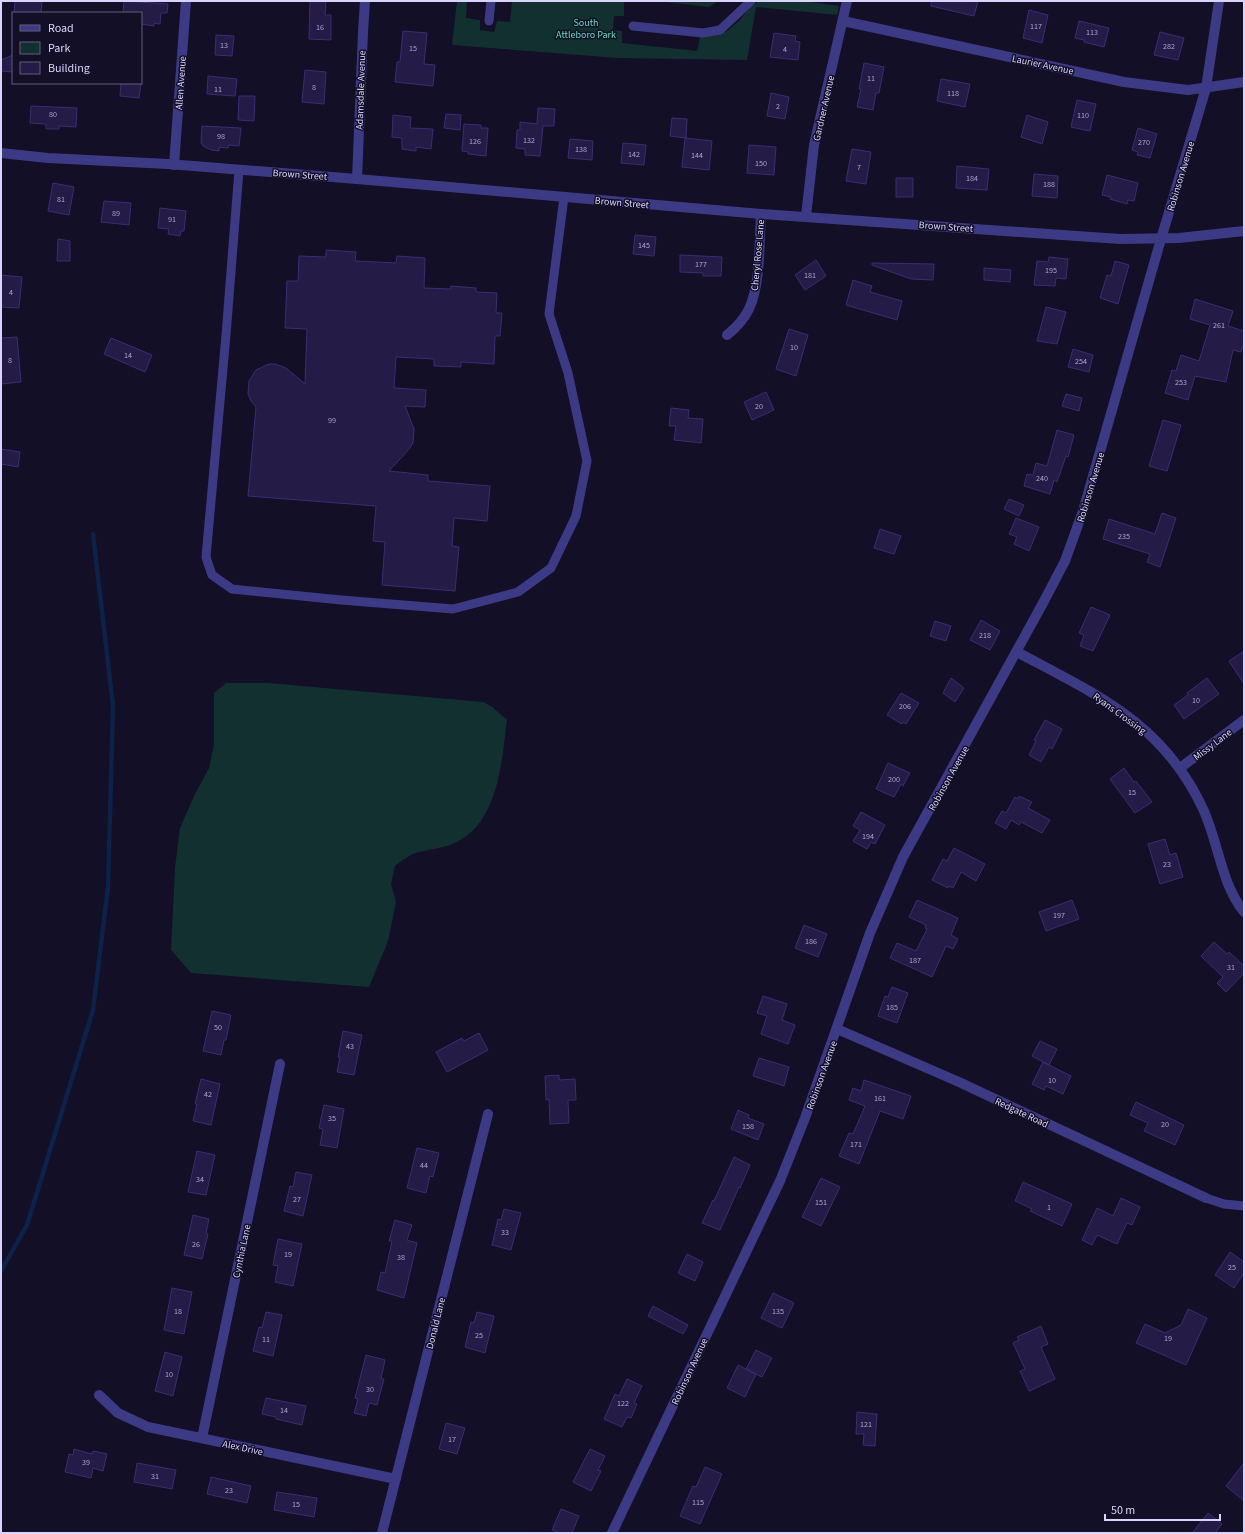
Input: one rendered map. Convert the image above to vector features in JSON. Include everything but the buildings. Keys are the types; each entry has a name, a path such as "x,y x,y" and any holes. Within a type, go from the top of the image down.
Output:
{"street":[{"name":"Allen Avenue","path":"174,165 186,1"},
{"name":"Adamsdale Avenue","path":"357,179 362,40 365,1"},
{"name":"Gardner Avenue","path":"806,216 814,145 847,1"},
{"name":"Robinson Avenue","path":"612,1533 780,1181 805,1118 870,934 903,857 1017,652 1058,574 1083,511 1206,88 1219,1"},
{"name":"Laurier Avenue","path":"843,21 1124,82 1188,90 1244,82"},
{"name":"Brown Street","path":"1,153 48,158 174,165 357,179 761,214 1120,239 1161,239 1244,231"},
{"name":"Cheryl Rose Lane","path":"727,335 743,320 753,297 756,284 761,214"},
{"name":"Ryans Crossing","path":"1017,652 1087,690 1128,716 1148,732 1166,750 1193,788 1213,835 1228,886 1237,903 1244,912"},
{"name":"Missy Lane","path":"1180,768 1244,720"},
{"name":"Redgate Road","path":"837,1029 959,1082 1206,1198"},
{"name":"Cynthia Lane","path":"202,1438 280,1064"},
{"name":"Donald Lane","path":"382,1533 488,1114"},
{"name":"Alex Drive","path":"99,1395 118,1413 148,1427 396,1479"}],"lane":[{"path":"489,21 491,1"},
{"path":"633,26 703,33 720,30 751,1"},
{"path":"239,170 206,557 212,576 232,588 341,600 453,609 518,592 551,568 576,516 587,461 568,373 549,314 564,196"},
{"path":"1206,1198 1224,1204 1244,1206"}],"green space":[{"name":"South Attleboro Park","path":"457,1 467,1 466,18 480,20 480,30 494,32 497,21 510,22 512,1 624,1 624,16 614,16 613,30 622,31 622,43 697,51 700,37 712,36 727,31 740,20 749,8 759,1 804,1 839,6 837,15 756,7 747,60 618,58 452,45"},
{"path":"655,1 718,1 709,7"},
{"path":"226,683 268,683 483,702 507,719 503,752 496,788 482,820 471,832 457,842 413,854 395,866 391,884 396,902 388,941 369,987 191,973 171,950 175,868 180,828 195,794 209,768 214,745 214,693"}],"waterway":[{"path":"1,1271 27,1225 93,1010 108,887 113,706 93,534"}]}
